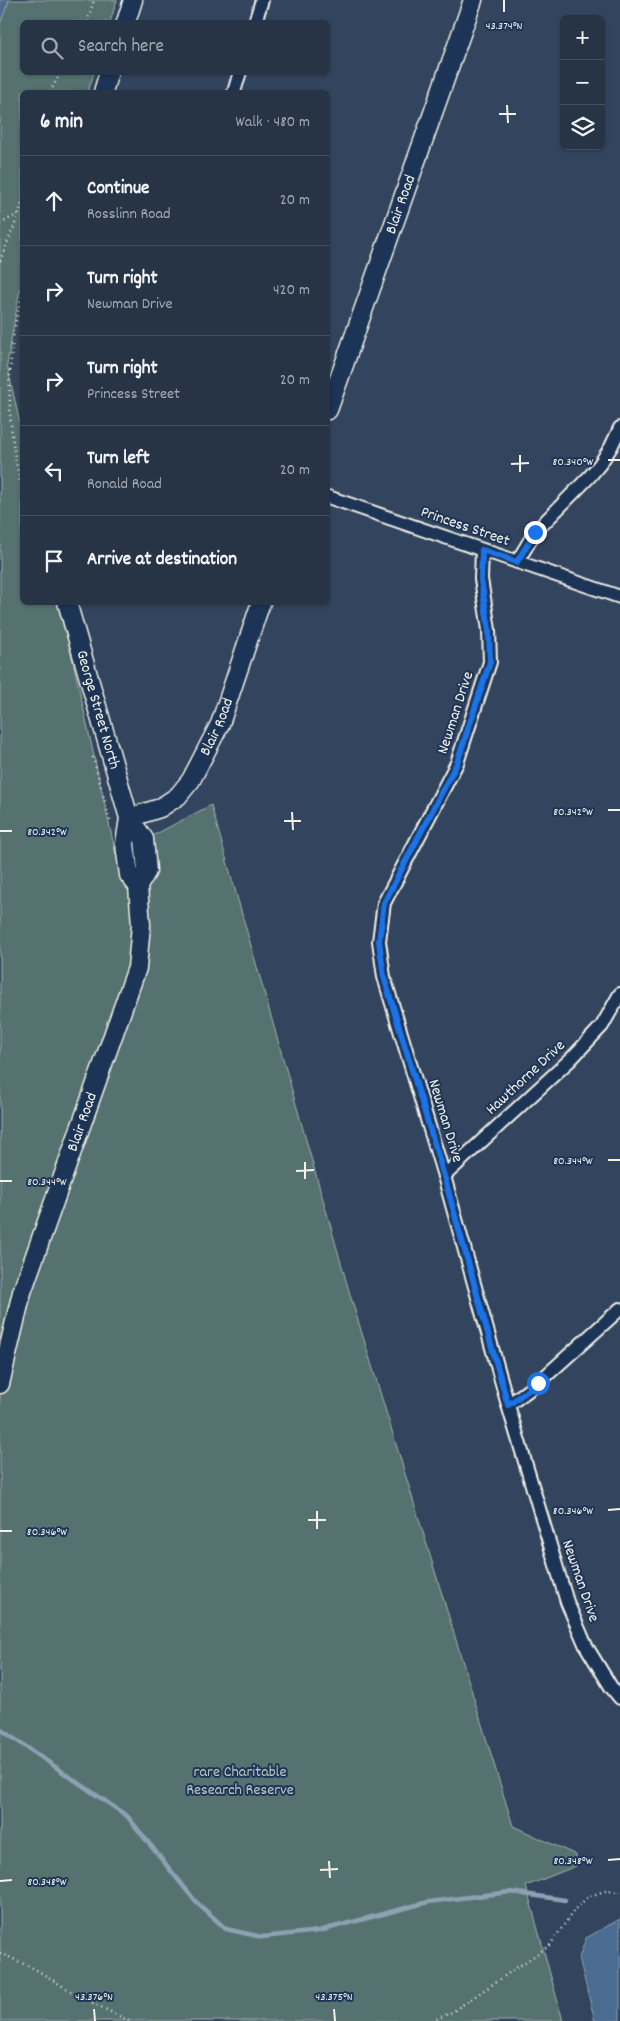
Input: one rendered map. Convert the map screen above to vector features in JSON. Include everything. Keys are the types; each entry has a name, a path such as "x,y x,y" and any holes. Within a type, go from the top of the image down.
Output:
{"main road":[{"path":"127,20 133,0"},
{"name":"Blair Road","path":"330,404 474,0"},
{"path":"104,90 109,75"},
{"name":"George Street North","path":"68,605 130,818"},
{"name":"Blair Road","path":"0,1384 22,1292 137,968 141,925 138,886 147,871 144,839 130,818 160,808 178,796 191,780 220,724 260,605"}],"street":[{"path":"256,20 262,0"},
{"path":"235,90 239,75"},
{"path":"517,562 535,532 600,464 620,428"},
{"name":"Princess Street","path":"330,498 620,597"},
{"name":"Newman Drive","path":"482,550 481,580 489,630 490,662 457,763 384,903 379,941 384,977 444,1176 508,1405 567,1602 586,1646 611,1687 620,1698"},
{"name":"Hawthorne Drive","path":"444,1176 571,1059 602,1026 620,994"},
{"path":"508,1405 538,1383 620,1309"}],"path":[{"path":"88,20 94,0"},
{"path":"51,90 59,75"},
{"path":"0,261 20,210"},
{"path":"0,224 19,214"},
{"path":"20,306 14,337 10,376 10,421 14,458 20,481"},
{"path":"432,2021 452,2012 550,1945 575,1909 588,1898 604,1891 620,1892"},
{"path":"0,1953 35,1969 129,2021"}],"green space":[{"name":"rare Charitable Research Reserve","path":"9,0 117,0 111,20 20,20 20,75 93,75 89,90 20,90 20,291 7,365 20,424 20,605 60,605 116,855 211,805 349,1291 513,1826 576,1855 576,1866 526,1886 563,2021 0,2021 0,24"}],"water":[{"path":"0,0 9,0 0,24"},
{"path":"620,1919 620,2021 595,2021 579,1958 586,1938"}],"waterway":[{"path":"0,1729 127,1816 196,1902 226,1929 262,1937 319,1931 428,1902 510,1892 565,1900"}],"route":[{"path":"535,532 524,547 517,562 482,550 481,580 489,630 490,662 457,763 384,903 379,941 384,977 444,1176 508,1405 538,1383"}]}
